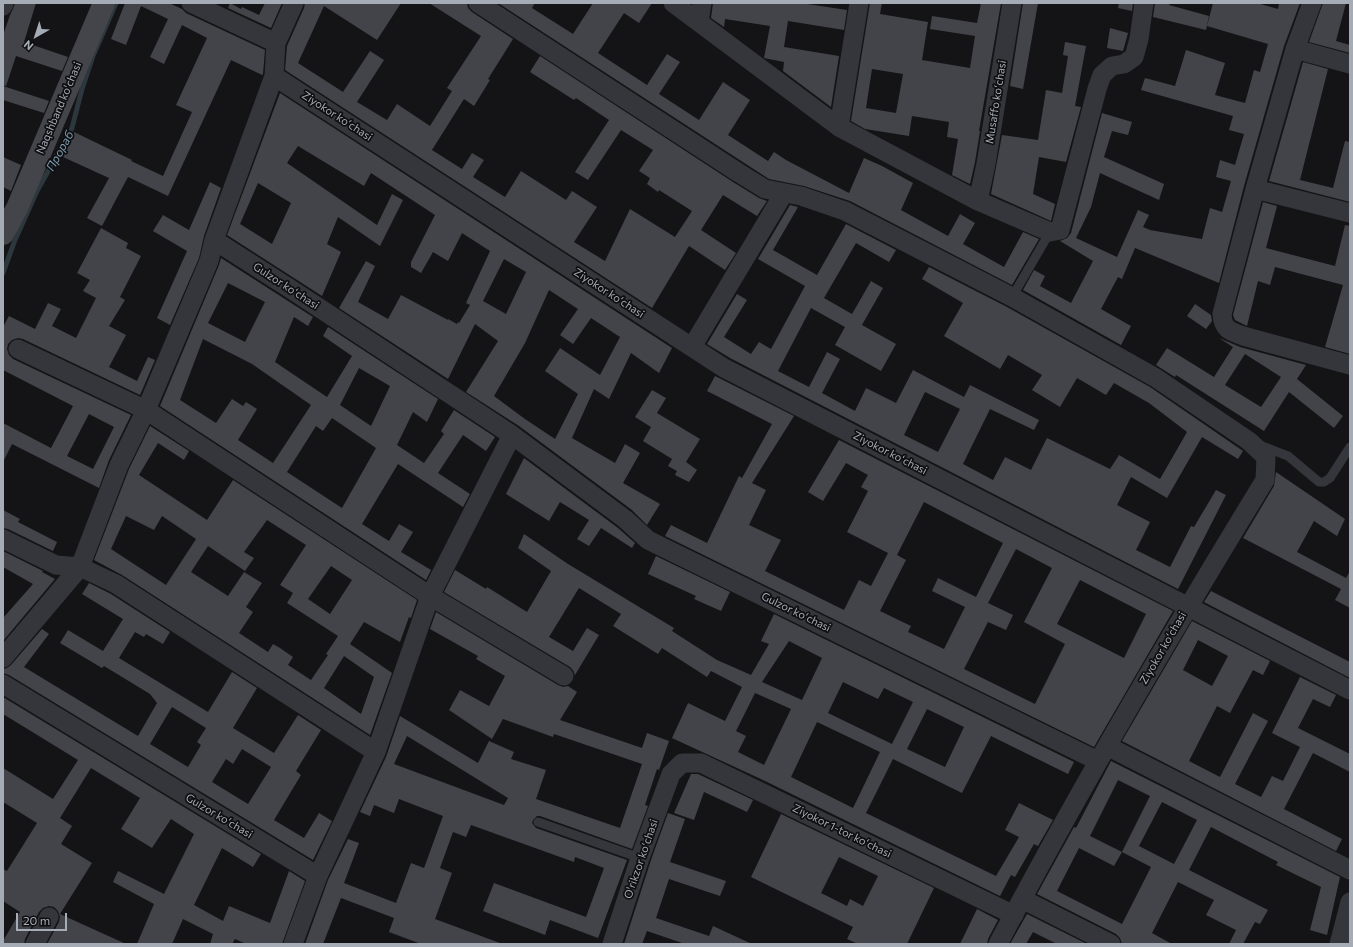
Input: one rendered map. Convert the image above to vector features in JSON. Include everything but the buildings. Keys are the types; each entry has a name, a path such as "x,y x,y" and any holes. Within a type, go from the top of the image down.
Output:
{"street":[{"name":"Naqshband ko'chasi","path":"3,234 17,208 104,3"},
{"path":"191,3 276,43"},
{"path":"3,658 80,568 119,465 146,410 209,261 214,240 274,76 276,43 294,3"},
{"path":"478,3 739,174 765,189 801,196 845,211 1012,296 1156,378 1249,441 1266,457 1265,480 1188,606 1350,690"},
{"path":"673,3 839,127 978,201 1050,232 1060,230 1086,129 1102,75 1112,66 1124,64 1134,57 1139,39 1144,3"},
{"path":"699,22 702,3"},
{"path":"839,127 860,3"},
{"name":"Musaffo koʻchasi","path":"978,201 986,164 1012,3"},
{"path":"1312,3 1295,49 1255,189 1222,314 1222,322 1229,331 1244,336 1350,364"},
{"path":"1295,49 1350,64"},
{"name":"Ziyokor koʻchasi","path":"274,76 724,368 1188,606 1102,754 998,944"},
{"path":"1255,189 1350,213"},
{"path":"692,347 784,193"},
{"name":"Gulzor koʻchasi","path":"214,240 512,435 625,519 648,540 1350,870"},
{"path":"18,349 146,410 430,596 564,676"},
{"path":"293,944 318,876 376,752 430,596 512,435"},
{"path":"3,538 56,565 80,568 116,584 376,752"},
{"name":"Gulzor koʻchasi","path":"3,684 318,876"},
{"name":"Ziyokor 1-tor koʻchasi","path":"671,774 682,762 701,762 1018,907 1111,944"},
{"name":"O'rikzor koʻchasi","path":"612,944 640,858 671,774"},
{"path":"1339,944 1350,902"},
{"path":"35,944 49,917"}],"lane":[{"path":"1012,296 1050,232"},
{"path":"1249,441 1288,456 1319,482 1324,482 1330,478 1350,447"},
{"path":"538,822 640,858"}],"waterway":[{"name":"Прораб","path":"3,273 15,240 37,191 72,128 82,89 93,56 116,3"}]}
